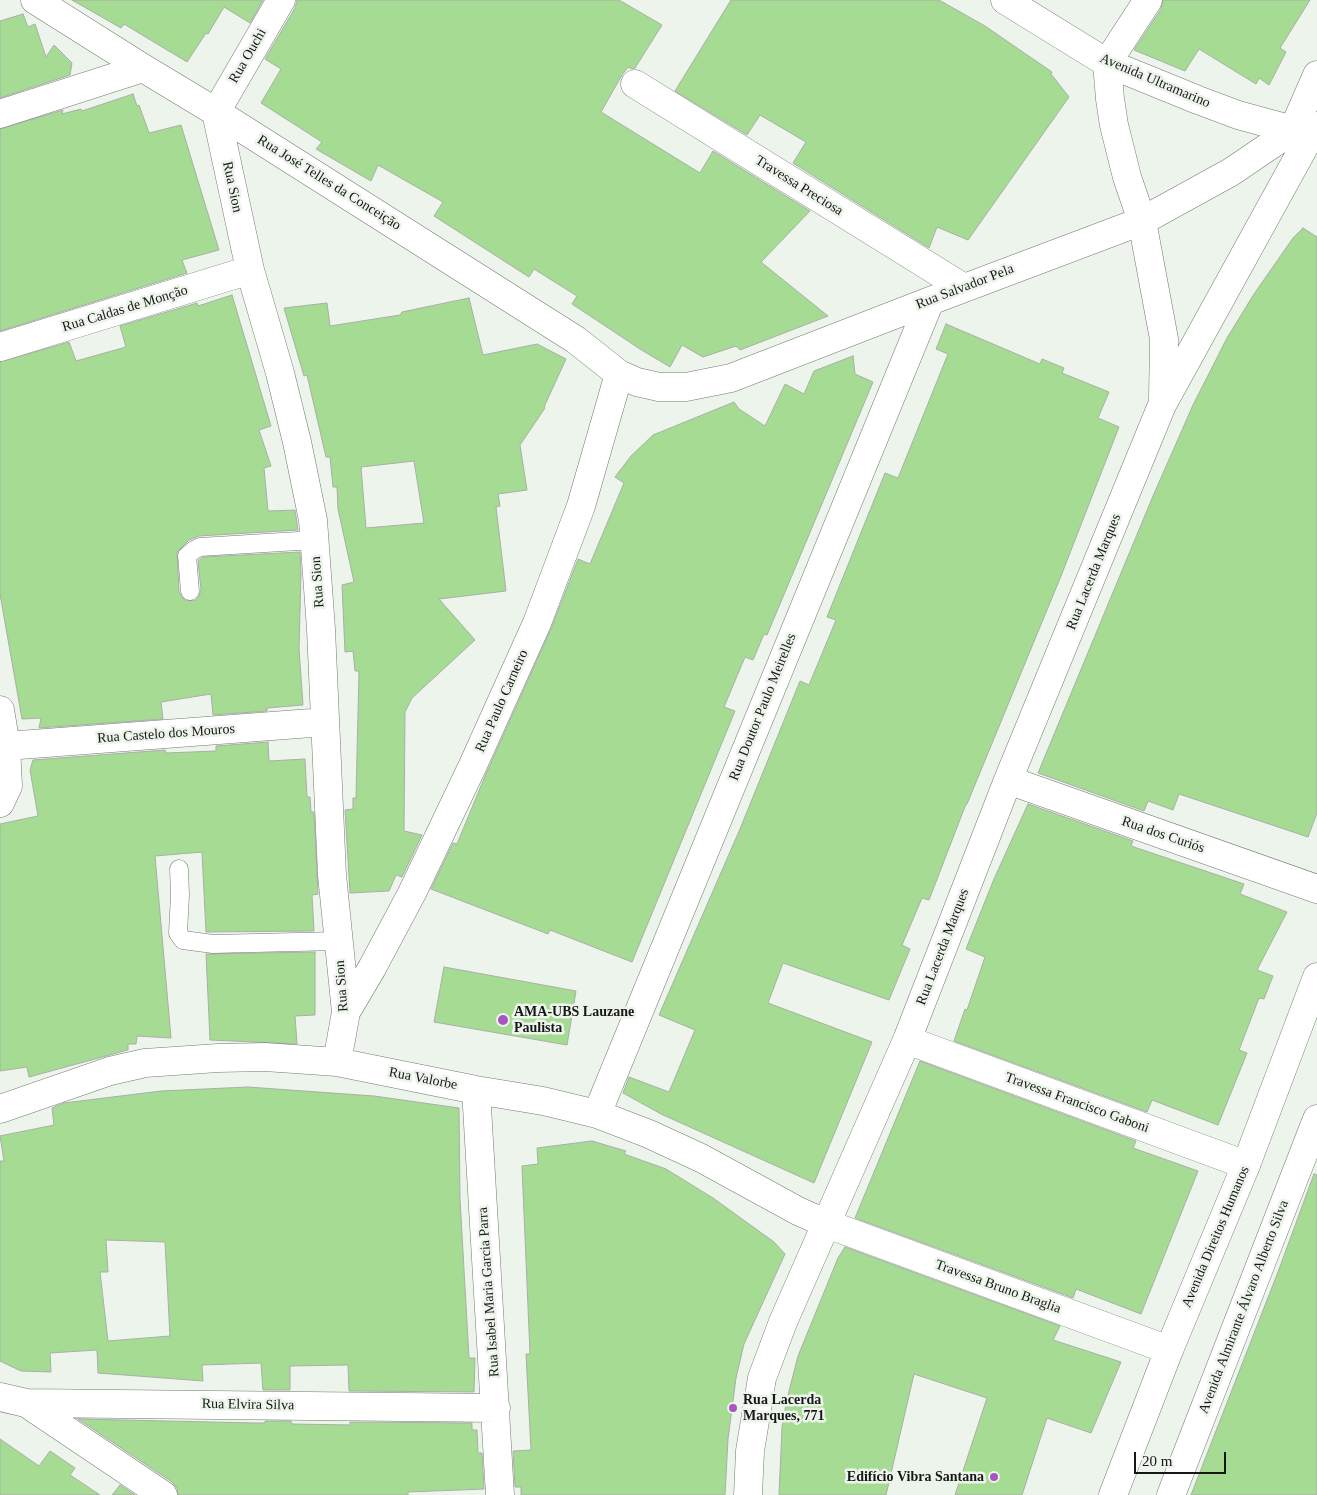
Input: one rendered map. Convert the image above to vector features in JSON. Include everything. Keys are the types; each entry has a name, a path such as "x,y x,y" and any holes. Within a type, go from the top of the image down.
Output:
{"street":[{"name":"Rua José Telles da Conceição","path":"35,0 576,340 619,374"},
{"name":"Rua Ouchi","path":"216,112 281,0"},
{"name":"Avenida Ultramarino","path":"1005,0 1107,63 1238,115 1309,128"},
{"path":"1107,63 1148,0"},
{"name":"Rua Lacerda Marques","path":"1107,63 1114,125 1127,177 1142,221 1164,339 1162,405"},
{"path":"0,114 143,68"},
{"name":"Rua Lacerda Marques","path":"748,1495 750,1451 762,1378 783,1322 907,1040 1008,780 1162,405 1309,128 1317,75"},
{"name":"Travessa Preciosa","path":"635,84 964,288"},
{"name":"Rua Sion","path":"216,112 250,270 298,442 313,520 321,629 332,875 346,1012 337,1062"},
{"name":"Rua Salvador Pela","path":"619,374 637,382 659,387 686,387 731,378 930,300 1142,221 1309,128"},
{"name":"Rua Caldas de Monção","path":"0,347 250,270"},
{"name":"Rua Doutor Paulo Meirelles","path":"596,1114 930,300"},
{"name":"Rua Paulo Carneiro","path":"346,1012 412,893 473,765 536,623 581,506 619,374"},
{"path":"0,710 6,746 8,786 0,803"},
{"name":"Rua Castelo dos Mouros","path":"6,746 325,722"},
{"name":"Rua dos Curiós","path":"1008,780 1317,890"},
{"name":"Avenida Direitos Humanos","path":"1113,1495 1169,1350 1246,1165 1317,977"},
{"name":"Travessa Francisco Gaboni","path":"907,1040 1246,1165"},
{"name":"Rua Valorbe","path":"0,1108 110,1071 145,1063 265,1057 337,1062 476,1090 544,1101 596,1114 650,1134 708,1162 798,1211 827,1224"},
{"name":"Rua Isabel Maria Garcia Parra","path":"476,1090 500,1495"},
{"name":"Avenida Almirante Álvaro Alberto Silva","path":"1172,1495 1317,1119"},
{"name":"Travessa Bruno Braglia","path":"827,1224 1169,1350"},
{"name":"Rua Elvira Silva","path":"0,1397 26,1403 496,1408"},
{"path":"26,1403 163,1495"}],"lane":[{"path":"190,591 188,556 200,547 315,540"},
{"path":"179,869 178,933 183,940 213,944 338,941"}],"building":[{"path":"72,0 263,0 250,23 224,7 208,34 206,33 187,62 124,24 121,28"},
{"path":"297,0 619,0 662,25 635,68 628,67 622,75 601,112 700,173 713,151 810,211 761,262 828,316 740,350 736,346 703,357 682,345 670,367 572,304 577,296 534,269 529,277 434,216 443,202 378,165 371,181 316,149 322,142 261,103 281,69 265,59 295,8"},
{"path":"731,0 939,0 985,26 1052,72 1051,74 1069,97 968,240 937,227 929,248 793,163 806,142 760,115 747,135 675,91"},
{"path":"1163,0 1310,0 1280,48 1286,52 1269,85 1259,78 1256,84 1199,49 1185,71 1134,50 1161,9"},
{"path":"23,14 28,27 35,24 46,57 54,45 72,63 70,75 0,98 0,21"},
{"path":"133,94 149,133 181,125 219,250 182,260 187,273 0,331 0,129 63,110 62,114 81,109 82,111"},
{"path":"1303,228 1317,237 1317,813 1308,837 1179,794 1173,810 1148,801 1144,811 1038,773 1153,496 1193,405 1227,338 1254,294 1293,238"},
{"path":"232,295 271,426 259,430 271,466 264,468 268,511 295,510 298,530 199,536 189,540 177,552 179,592 186,601 196,600 199,596 201,590 198,561 203,557 300,552 299,649 303,705 267,708 267,711 213,715 211,694 161,702 163,719 39,728 41,718 22,719 0,594 0,362 69,342 76,361 126,347 120,326 197,303 198,306"},
{"path":"469,298 483,355 537,344 566,359 545,408 520,445 527,490 498,494 500,506 496,507 506,591 439,599 475,640 412,698 405,712 404,831 422,835 402,877 396,875 389,891 350,893 345,810 353,809 353,798 356,798 359,671 355,671 353,651 345,652 342,585 354,582 338,509 337,487 333,487 330,457 326,457 307,375 304,376 284,308 327,303 330,326 400,315 402,312","holes":["414,461 424,523 366,528 361,467"]},
{"path":"946,324 1040,364 1042,359 1064,368 1062,373 1109,392 1098,418 1119,427 1061,576 966,804 929,900 922,898 902,945 910,949 889,1000 783,963 768,1003 872,1042 814,1183 661,1114 623,1093 629,1077 669,1092 695,1030 659,1015 740,829 800,681 809,685 836,620 827,617 885,473 898,478 948,354 936,349"},
{"path":"853,356 855,374 873,382 767,635 764,634 753,660 745,657 724,707 735,711 632,962 550,930 548,934 431,889 453,843 457,844 485,776 551,629 578,559 590,564 624,483 615,477 631,456 653,435 734,402 739,409 765,426 785,384 804,394 814,371"},
{"path":"268,742 269,761 305,759 307,797 310,797 311,812 314,812 318,894 312,895 314,931 206,932 202,852 155,856 171,1038 137,1036 136,1044 128,1044 128,1050 29,1077 27,1067 0,1071 0,824 38,816 30,770 33,760 165,750 166,753 216,751 216,746"},
{"path":"1028,804 1133,841 1131,846 1244,884 1240,894 1287,912 1257,970 1273,976 1264,999 1259,998 1239,1050 1247,1053 1218,1125 1152,1100 1147,1112 954,1041 985,957 966,949 994,879"},
{"path":"315,952 315,1015 295,1016 297,1044 210,1040 206,954"},
{"path":"444,967 576,991 567,1045 434,1022"},
{"path":"920,1061 1136,1141 1133,1148 1198,1171 1141,1314 1076,1289 1073,1298 855,1218"},
{"path":"248,1087 374,1096 459,1108 460,1199 469,1358 475,1358 474,1392 349,1391 348,1365 290,1366 290,1390 263,1390 261,1363 202,1365 203,1381 98,1373 97,1350 50,1353 51,1372 21,1371 0,1361 0,1161 4,1161 0,1136 54,1125 52,1108 64,1103 161,1091","holes":["106,1240 165,1242 170,1336 108,1341 100,1272 108,1272"]},
{"path":"592,1141 626,1151 624,1154 666,1169 713,1198 774,1242 785,1254 744,1344 736,1378 728,1439 725,1495 521,1495 521,1487 515,1487 513,1451 531,1450 526,1354 530,1354 522,1166 538,1164 537,1148"},
{"path":"1314,1174 1317,1175 1317,1495 1191,1495 1278,1272"},
{"path":"845,1247 1060,1326 1053,1340 1121,1362 1091,1433 1047,1418 1022,1495 955,1495 987,1398 914,1374 886,1495 779,1495 782,1427 798,1356 838,1258"},
{"path":"78,1419 255,1423 291,1421 293,1424 350,1425 350,1422 472,1423 472,1430 477,1430 478,1453 482,1453 484,1489 408,1492 408,1495 178,1495 177,1488 172,1482"},
{"path":"0,1439 39,1466 50,1451 75,1468 70,1475 100,1495 0,1495"},
{"path":"120,1485 135,1495 112,1495"}],"place":[{"name":"AMA-UBS Lauzane Paulista","path":"503,1020"},
{"name":"Rua Lacerda Marques, 771","path":"733,1408"},
{"name":"Edifício Vibra Santana","path":"994,1477"}]}
